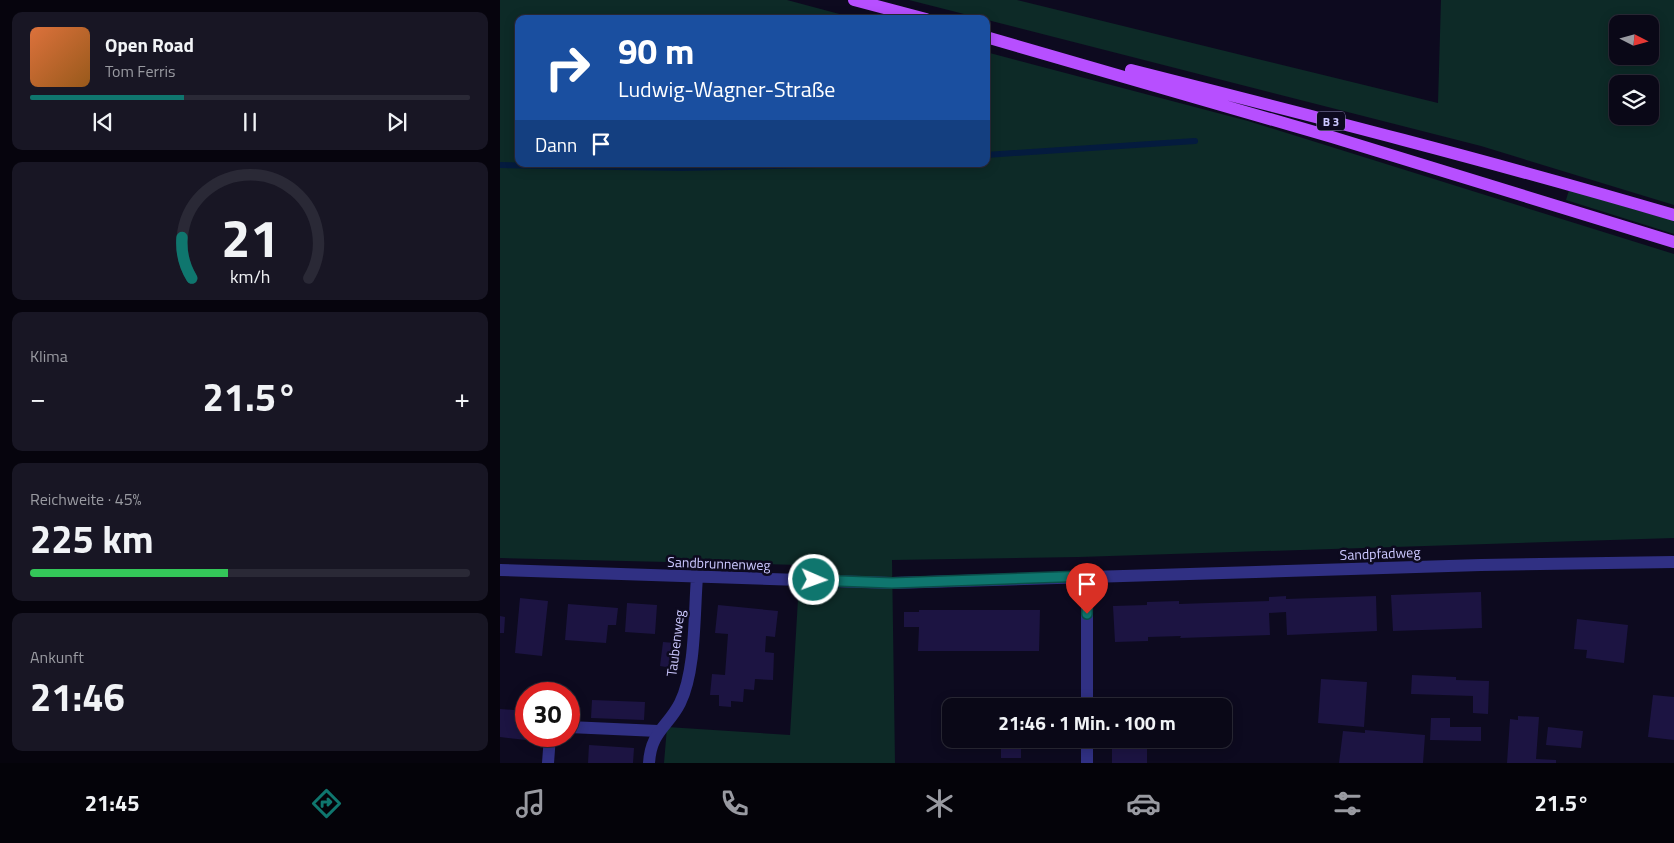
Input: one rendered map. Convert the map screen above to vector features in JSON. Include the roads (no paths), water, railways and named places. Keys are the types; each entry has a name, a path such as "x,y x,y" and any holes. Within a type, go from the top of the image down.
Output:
{"main road":[{"path":"854,0 910,15"},
{"name":"B 3","path":"990,36 1345,124 1557,181 1674,215"},
{"name":"B 3","path":"990,36 1332,137 1674,242"}],"street":[{"name":"Sandpfadweg","path":"1088,576 1481,565 1674,562"},
{"name":"Sandbrunnenweg","path":"500,570 892,583 1088,576"},
{"path":"1087,698 1088,576"},
{"name":"Taubenweg","path":"649,763 650,753 658,731 680,703 690,670 697,577"},
{"path":"580,727 658,731"},
{"path":"548,763 549,747"},
{"path":"1087,748 1087,763"}],"waterway":[{"path":"990,155 1195,141"},
{"path":"500,165 515,165"},
{"path":"621,167 726,167"}]}
